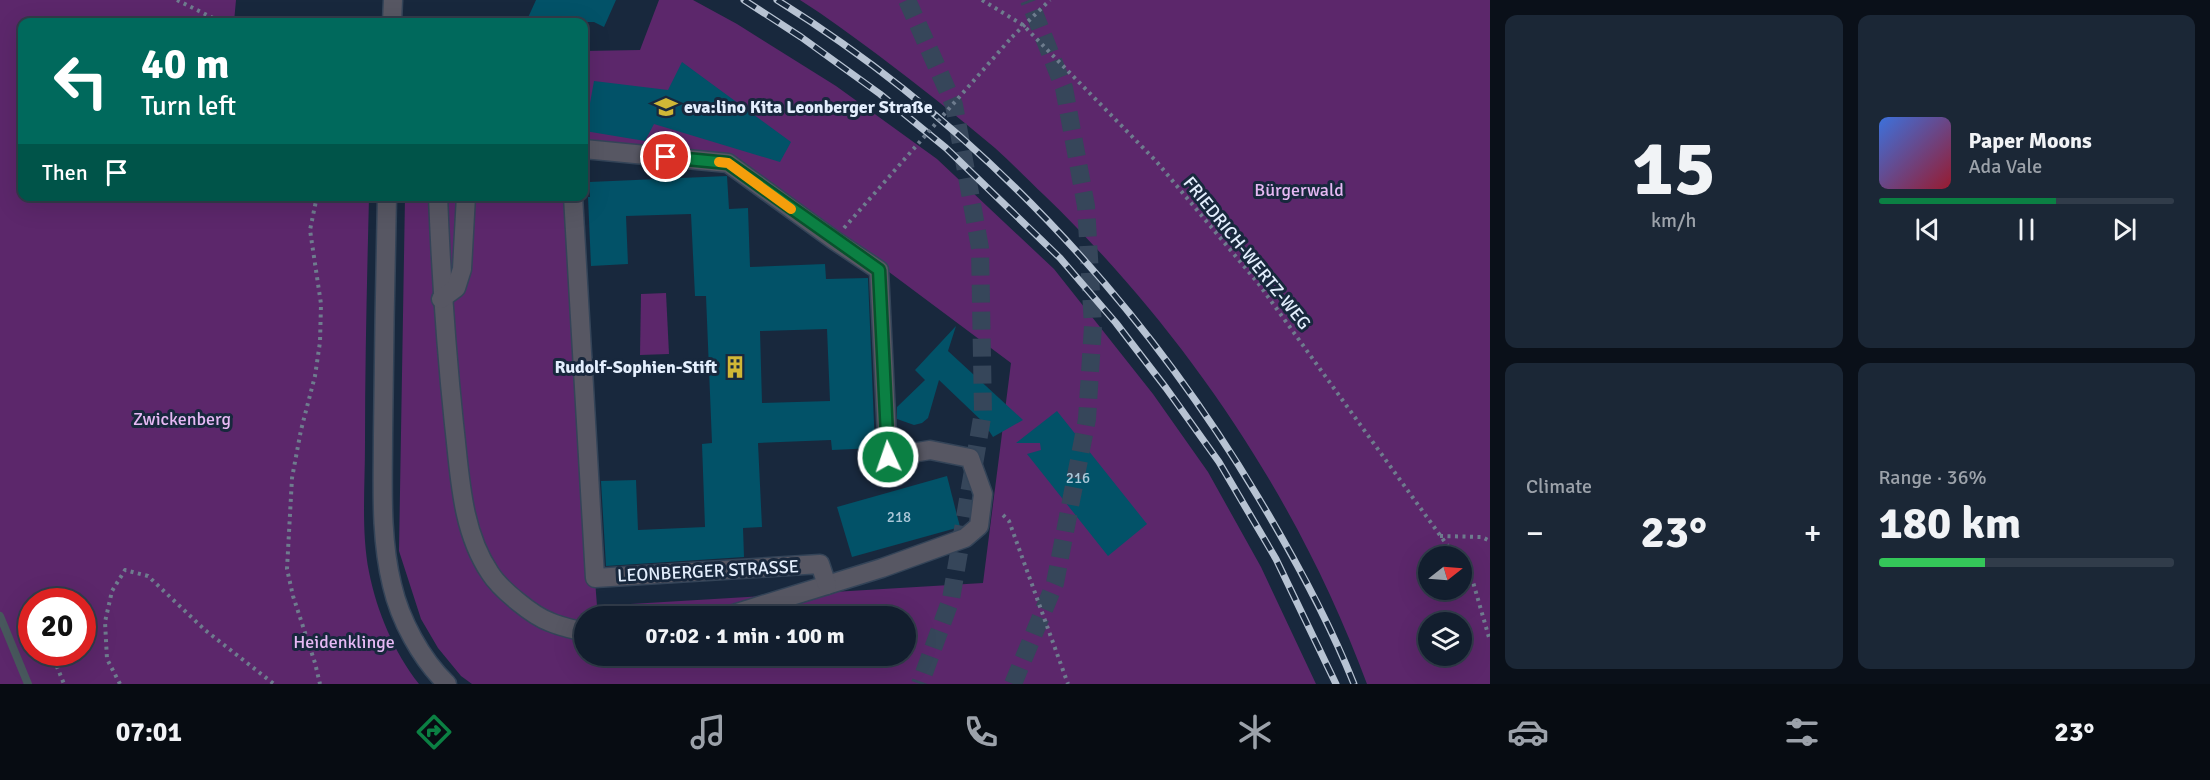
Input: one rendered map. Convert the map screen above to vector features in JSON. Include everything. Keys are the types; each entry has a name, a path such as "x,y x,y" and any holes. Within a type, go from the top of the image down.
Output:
{"street":[{"path":"392,18 393,0"},
{"name":"LEONBERGER STRASSE","path":"588,149 728,163 879,270 888,457 930,450 970,458 983,494 979,526 965,538 760,606"},
{"path":"387,201 384,352 385,552 400,612 415,640 447,684"},
{"path":"438,201 441,299 468,526 478,553 491,576 529,609 548,622 574,629"},
{"path":"441,299 456,288 462,269 466,201"},
{"name":"LEONBERGER STRASSE","path":"573,201 595,578 820,564 827,585"}],"path":[{"path":"177,0 213,18"},
{"name":"FRIEDRICH-WERTZ-WEG","path":"982,0 1023,25 1156,161 1258,283 1448,546"},
{"path":"844,228 1012,37 1050,0"},
{"path":"315,201 310,230 321,304 320,342 315,376 292,478 287,569 292,596 320,684"},
{"path":"1009,521 1068,684"},
{"path":"1440,536 1482,537 1490,541"},
{"path":"120,684 107,659 105,622 112,591 125,570 148,576 205,630 274,684"},
{"path":"1472,581 1490,641"},
{"path":"57,666 64,684"}],"green space":[{"name":"Zwickenberg","path":"0,0 236,0 234,18 18,18 18,201 369,201 365,541 372,587 382,617 394,645 419,684 0,684"},
{"path":"659,0 693,0 737,24 836,86 937,159 1054,269 1153,394 1208,472 1261,567 1316,684 472,684 461,676 438,648 421,619 399,551 405,201 566,201 597,606 983,583 1011,363 814,216 685,148 588,157 588,51 640,50"},
{"name":"Bürgerwald","path":"800,0 1490,0 1490,684 1367,684 1308,549 1272,484 1233,422 1190,361 1144,303 1096,248 995,148 893,66"},
{"path":"666,293 669,354 640,355 641,294"}],"building":[{"path":"536,0 616,0 604,27 588,22 588,18 528,18"},
{"name":"eva:lino Kita Leonberger Straße","path":"682,62 791,142 780,162 654,124 645,141 588,132 588,114 594,81 668,90"},
{"name":"Rudolf-Sophien-Stift","path":"727,176 729,209 748,208 750,267 825,264 826,279 868,278 875,448 832,450 831,440 758,443 762,527 743,528 744,557 606,566 601,481 636,480 638,530 705,527 702,444 712,443 706,296 695,296 691,214 626,216 628,264 591,266 589,182","holes":["827,329 830,401 762,403 760,331"]},
{"path":"956,326 948,351 1023,420 993,437 984,423 939,380 928,418 914,425 897,419 897,407 925,380 915,370"},
{"path":"1057,411 1147,524 1108,556 1027,454 1041,450 1040,443 1016,443"},
{"path":"947,476 960,527 852,557 837,507"}],"waterway":[{"name":"Heidenklinge","path":"0,616 28,684"}],"tunnel":[{"path":"907,0 954,105 980,248 983,412 951,599 920,684"},
{"path":"1013,684 1055,583 1087,419 1093,326 1086,206 1064,88 1029,0"}],"railway":[{"path":"744,0 801,37 880,94 946,148 1060,258 1116,323 1219,462 1276,559 1336,684"},
{"path":"777,0 850,49 919,102 985,159 1047,220 1106,285 1160,353 1211,424 1258,497 1310,589 1354,684"}],"slow traffic":[{"path":"719,162 728,163 791,209"}],"place":[{"name":"eva:lino Kita Leonberger Straße","path":"666,107"},
{"name":"Rudolf-Sophien-Stift","path":"735,367"}],"route":[{"path":"666,157 728,163 879,270 888,457"}]}
